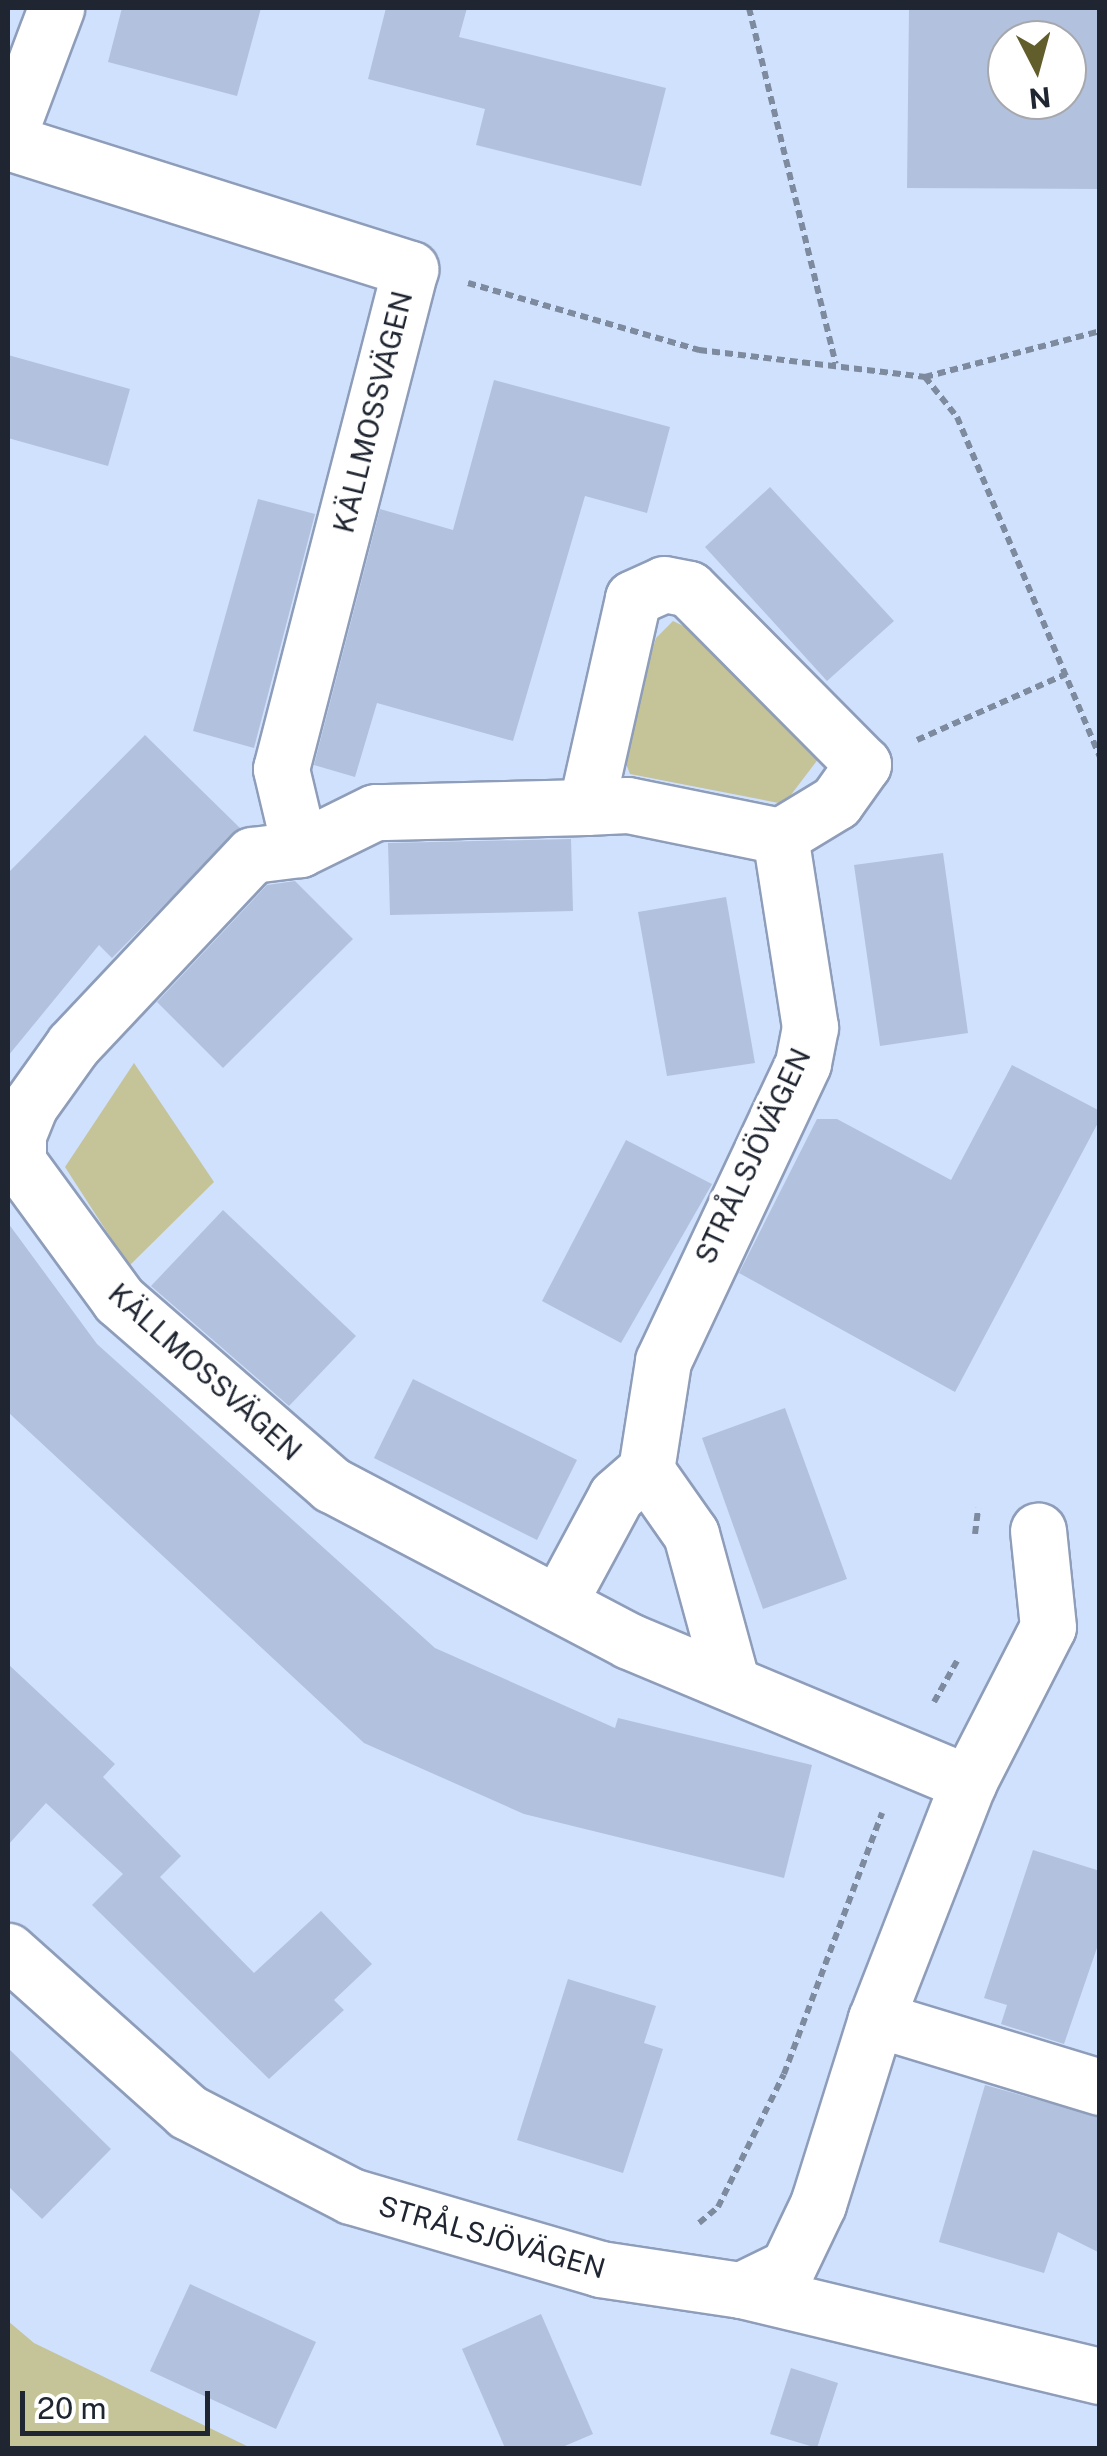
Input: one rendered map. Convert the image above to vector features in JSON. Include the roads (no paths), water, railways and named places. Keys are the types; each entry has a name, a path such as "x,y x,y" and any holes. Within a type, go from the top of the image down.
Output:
{"street":[{"name":"KÄLLMOSSVÄGEN","path":"56,8 8,140 410,269 282,768 300,849"},
{"path":"586,807 633,598 664,584 689,589 863,764 836,802 780,836"},
{"name":"KÄLLMOSSVÄGEN","path":"559,1602 332,1485 119,1300 18,1162 18,1136 30,1105 72,1046 252,855 300,849 375,812 627,805 780,836"},
{"name":"STRÅLSJÖVÄGEN","path":"646,1470 662,1361 806,1044 808,990 780,836"},
{"path":"730,1677 690,1534 646,1470 616,1496 559,1602 628,1640 730,1677 968,1783"},
{"path":"741,2290 788,2267 818,2204 876,2019 968,1783 1048,1628 1038,1532"},
{"name":"STRÅLSJÖVÄGEN","path":"8,1951 188,2112 351,2196 600,2270 741,2290 1100,2376"},
{"path":"876,2019 1100,2087"}]}
